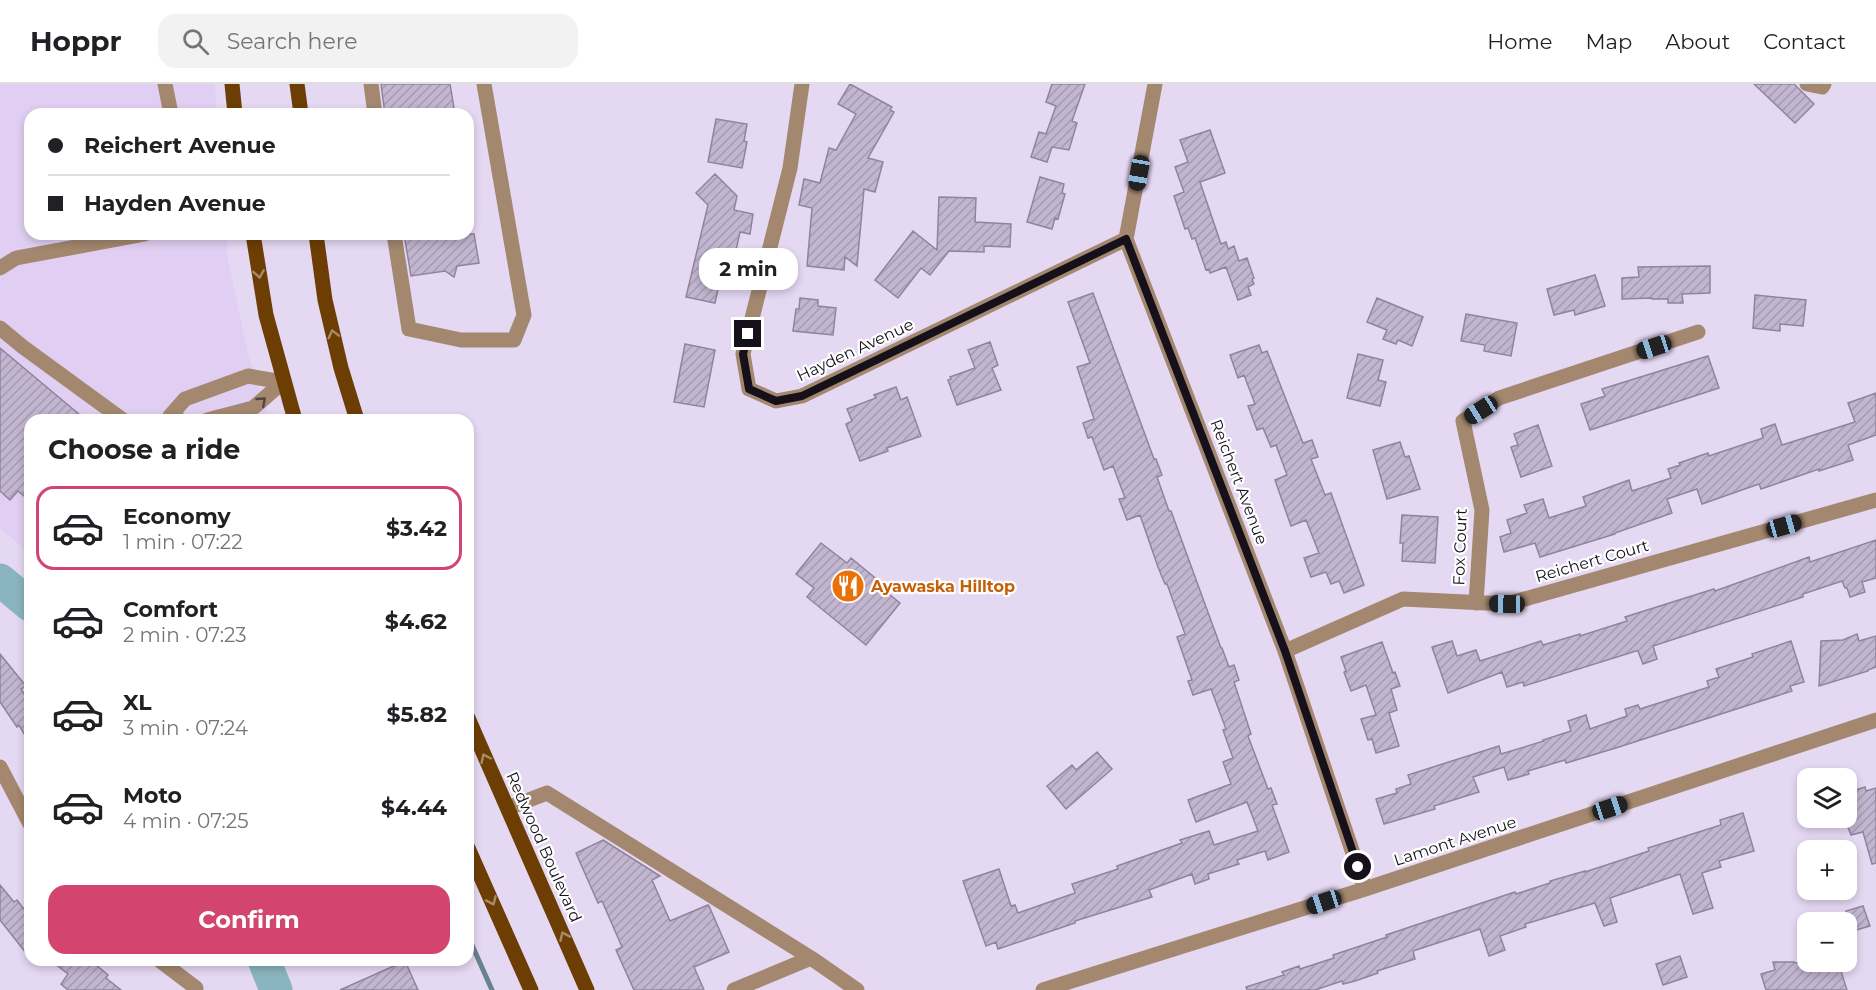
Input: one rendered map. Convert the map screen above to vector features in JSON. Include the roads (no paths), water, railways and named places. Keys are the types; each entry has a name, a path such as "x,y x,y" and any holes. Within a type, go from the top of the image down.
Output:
{"main road":[{"path":"232,84 234,108"},
{"path":"297,84 300,108"},
{"path":"254,240 266,315 293,414"},
{"path":"317,240 325,300 341,368 355,414"},
{"name":"Redwood Boulevard","path":"474,732 587,990"},
{"path":"474,862 531,990"}],"street":[{"path":"165,84 170,108"},
{"path":"371,84 374,108"},
{"path":"395,240 409,329 461,340 514,340 524,315 484,84"},
{"name":"Hayden Avenue","path":"802,84 790,168 743,354 749,389 776,401 802,396 1126,239"},
{"path":"1126,239 1155,84"},
{"path":"1808,84 1822,87 1824,84"},
{"name":"Reichert Avenue","path":"1126,239 1285,651 1365,889"},
{"path":"0,268 16,258 113,240"},
{"path":"0,328 115,414"},
{"name":"Fox Court","path":"1476,603 1482,510 1463,421 1499,398 1698,332"},
{"path":"175,414 185,399 249,376 283,382"},
{"path":"230,414 253,408 283,382"},
{"name":"Reichert Court","path":"1285,651 1403,599 1507,604 1876,500"},
{"name":"Lamont Avenue","path":"1043,990 1365,889 1876,720"},
{"path":"0,767 24,813"},
{"path":"508,808 547,793 811,958 857,990"},
{"path":"734,990 811,958"},
{"path":"167,966 196,988"}],"waterway":[{"path":"0,580 24,600"},
{"path":"474,950 492,990"},
{"path":"266,966 276,990"}],"place":[{"name":"Ayawaska Hilltop","path":"848,586"}]}
